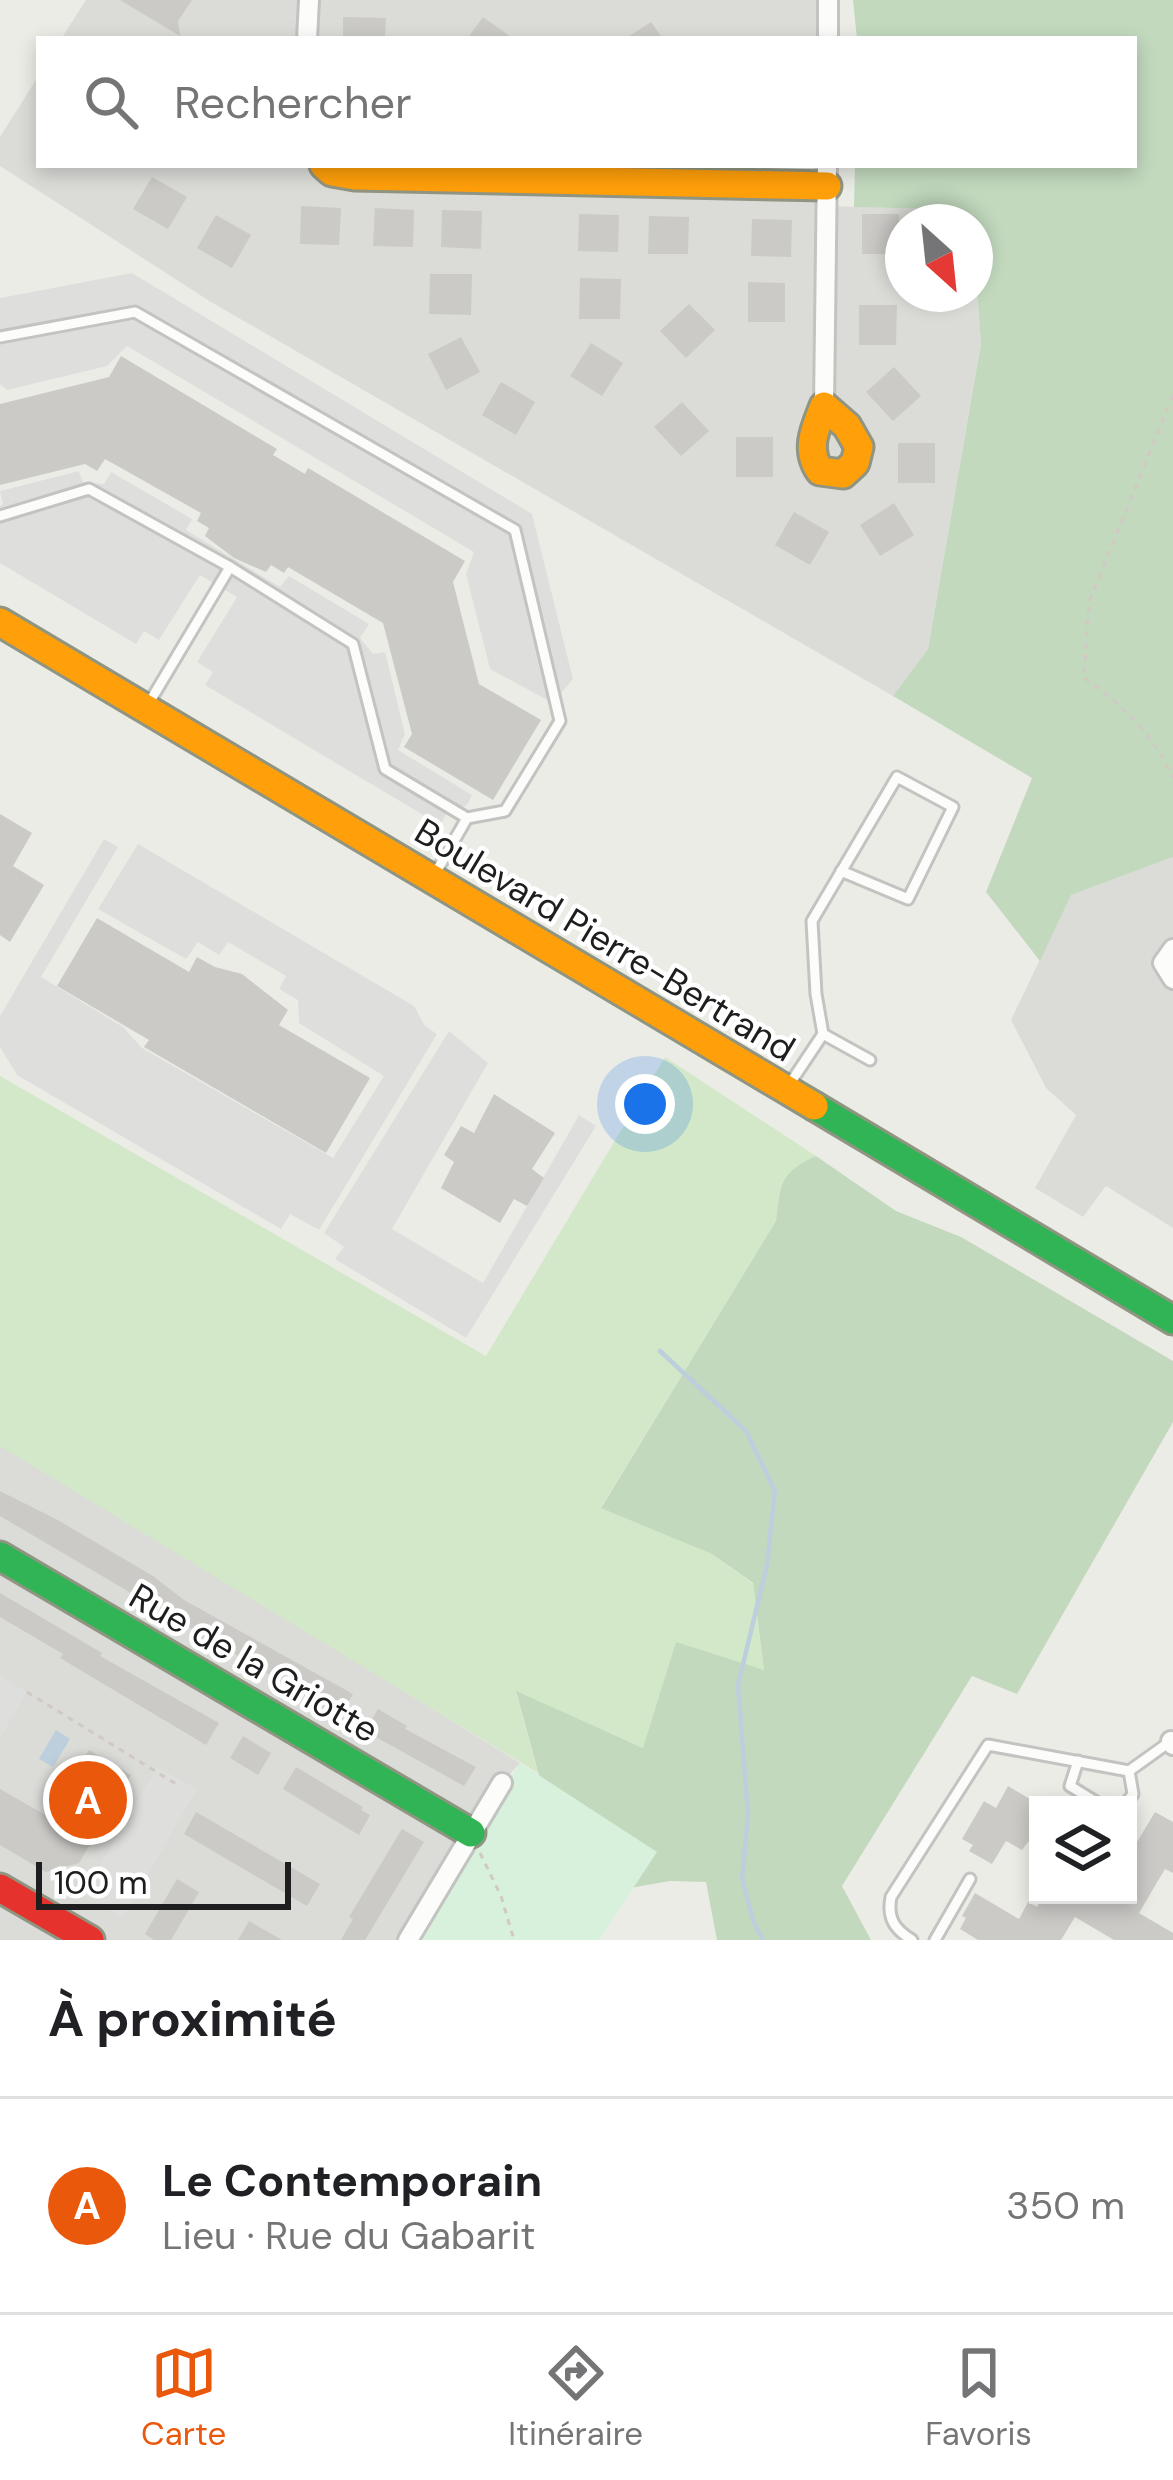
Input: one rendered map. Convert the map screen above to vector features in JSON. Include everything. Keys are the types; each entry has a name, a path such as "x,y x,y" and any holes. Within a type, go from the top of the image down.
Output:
{"main road":[{"path":"327,168 355,176 827,175"},
{"name":"Boulevard Pierre-Bertrand","path":"0,622 1173,1320"},
{"name":"Rue de la Griotte","path":"0,1556 470,1834"},
{"path":"0,1888 90,1940"}],"street":[{"path":"307,36 309,0"},
{"path":"828,0 828,36"},
{"path":"824,406 827,175"},
{"path":"1173,949 1162,963 1173,979"},
{"path":"408,1940 502,1783"}],"lane":[{"path":"0,337 135,312 515,530 560,721 505,811 467,818 385,769 352,644 89,489 0,516"},
{"path":"146,708 230,568"},
{"path":"786,1089 823,1034 812,920 897,776 953,807 908,899 841,871"},
{"path":"433,879 467,818"},
{"path":"823,1034 870,1060"},
{"path":"912,1940 898,1931 888,1913 891,1897 988,1745 1129,1771 1172,1743"},
{"path":"1078,1761 1070,1786 1086,1796"},
{"path":"1129,1771 1132,1796"},
{"path":"935,1940 970,1880"}],"path":[{"path":"1173,395 1089,602 1084,678 1119,702 1160,748 1173,778"},
{"path":"1160,429 1173,427"},
{"path":"27,1692 176,1784"},
{"path":"470,1834 501,1896 514,1940"}],"shaded area":[{"path":"86,0 828,0 828,36 63,36"},
{"path":"36,80 36,168 827,168 828,206 885,208 885,312 979,312 981,342 928,649 893,696 211,302 0,166 0,137"},
{"path":"132,273 532,514 573,679 553,703 490,669 466,574 474,552 127,346 107,366 7,390 0,384 0,298"},
{"path":"79,471 83,482 104,484 111,472 192,519 186,530 280,587 289,576 369,624 360,638 373,654 385,652 405,734 398,750 472,795 467,805 446,814 440,825 205,685 213,672 197,662 237,597 200,575 159,640 144,631 136,644 0,563 0,491"},
{"path":"104,839 118,847 41,977 123,1027 142,1048 333,1158 384,1076 299,1023 298,1000 279,989 286,976 228,942 219,955 198,942 186,959 98,909 138,844 414,1006 425,1026 437,1034 319,1230 290,1214 281,1229 17,1075 0,1047 0,1016"},
{"path":"1173,857 1173,1228 1106,1186 1083,1217 1035,1188 1076,1115 1046,1088 1011,1020 1071,895"},
{"path":"449,1031 488,1063 392,1229 483,1283 579,1115 596,1126 466,1338 335,1259 344,1247 324,1233"},
{"path":"0,1442 520,1763 502,1783 408,1940 0,1940"},
{"path":"0,1676 27,1692 0,1738"},
{"path":"157,1767 197,1789 123,1918 83,1894"}],"green space":[{"path":"853,0 1173,0 1173,857 1071,895 1040,961 986,892 1032,778 893,696 928,649 981,343 979,312 993,312 993,204 854,207 855,168 1137,168 1137,36 857,36"},
{"path":"665,1057 816,1156 788,1174 776,1221 601,1507 712,1554 753,1584 764,1671 644,1748 516,1693 538,1773 0,1446 0,1076 486,1356"},
{"path":"816,1156 896,1211 961,1237 1173,1361 1173,1422 1017,1694 972,1676 842,1886 871,1940 717,1940 706,1882 670,1881 630,1888 543,1790 516,1691 643,1748 676,1642 764,1670 753,1583 712,1554 601,1508 776,1221 788,1174"},
{"path":"520,1763 657,1852 599,1940 408,1940"}],"water":[{"path":"56,1730 70,1739 53,1767 39,1759"}],"building":[{"path":"120,0 192,0 178,21 180,36"},
{"path":"343,17 386,18 385,36 343,36"},
{"path":"483,17 510,36 469,36"},
{"path":"651,22 661,36 630,36"},
{"path":"152,177 187,197 168,229 133,209"},
{"path":"301,206 341,208 339,245 300,244"},
{"path":"375,208 414,210 413,247 373,246"},
{"path":"442,210 482,211 481,249 441,247"},
{"path":"579,214 619,215 618,252 578,251"},
{"path":"862,214 885,214 885,254 862,254"},
{"path":"216,215 251,235 232,268 197,248"},
{"path":"649,216 689,217 688,254 648,254"},
{"path":"752,219 792,220 791,257 751,256"},
{"path":"430,274 472,274 471,315 429,314"},
{"path":"580,278 621,279 620,319 579,319"},
{"path":"748,282 785,283 785,322 748,322"},
{"path":"689,304 715,330 686,358 660,331"},
{"path":"859,305 885,305 885,312 897,312 896,345 859,345"},
{"path":"461,337 480,372 446,390 428,354"},
{"path":"591,343 623,363 602,396 570,376"},
{"path":"121,356 277,449 273,455 305,474 308,468 465,561 453,582 479,684 541,720 493,800 404,747 412,734 383,623 288,567 284,573 271,565 266,572 234,558 205,536 209,528 197,521 201,513 105,459 97,471 85,464 0,485 0,404 109,377"},
{"path":"894,367 921,396 893,421 866,392"},
{"path":"501,382 535,402 516,435 482,415"},
{"path":"682,402 709,431 681,456 654,427"},
{"path":"736,437 773,437 773,477 736,477"},
{"path":"898,443 935,443 935,483 898,483"},
{"path":"894,503 914,535 880,556 860,525"},
{"path":"794,512 829,532 810,565 775,545"},
{"path":"0,814 32,833 13,866 44,885 10,942 0,935"},
{"path":"97,918 189,972 197,957 242,974 288,1010 279,1025 370,1078 326,1153 144,1047 149,1040 57,986"},
{"path":"494,1094 555,1133 532,1169 544,1178 527,1206 514,1199 500,1223 441,1188 454,1162 444,1155 461,1126 474,1133"},
{"path":"0,1491 56,1519 153,1576 184,1600 353,1694 340,1716 0,1516"},
{"path":"0,1593 219,1723 206,1745 0,1617"},
{"path":"378,1709 476,1767 464,1786 365,1731"},
{"path":"243,1736 271,1753 258,1775 230,1758"},
{"path":"89,1750 131,1775 79,1863 46,1872 0,1845 0,1789 49,1817"},
{"path":"296,1767 363,1807 370,1815 359,1835 283,1789"},
{"path":"1008,1786 1029,1799 1029,1843 1022,1850 1006,1841 992,1864 969,1851 973,1845 962,1839 984,1801 996,1808"},
{"path":"196,1812 320,1884 307,1906 184,1834"},
{"path":"1155,1812 1173,1822 1173,1873 1165,1869 1139,1913 1173,1933 1173,1940 1114,1940 1075,1917 1061,1940 978,1940 960,1929 975,1893 1019,1919 1028,1902 1037,1907 1137,1904 1137,1842"},
{"path":"402,1829 424,1842 365,1940 341,1940 353,1919 349,1917"},
{"path":"177,1879 199,1892 171,1940 154,1940 145,1934"},
{"path":"249,1921 282,1940 238,1940"}],"waterway":[{"path":"660,1351 746,1431 775,1491 767,1565 738,1685 748,1815 742,1879 763,1940"}],"traffic: fast":[{"path":"814,1106 1173,1320"},
{"path":"0,1556 471,1833"}],"traffic: slow":[{"path":"327,168 355,176 827,186"},
{"path":"824,406 847,426 859,447 855,463 843,474 820,471 815,463 813,439 824,406"},
{"path":"0,622 814,1106"}],"traffic: jam":[{"path":"0,1888 90,1940"}],"place":[{"name":"Le Contemporain","path":"88,1800"}]}
